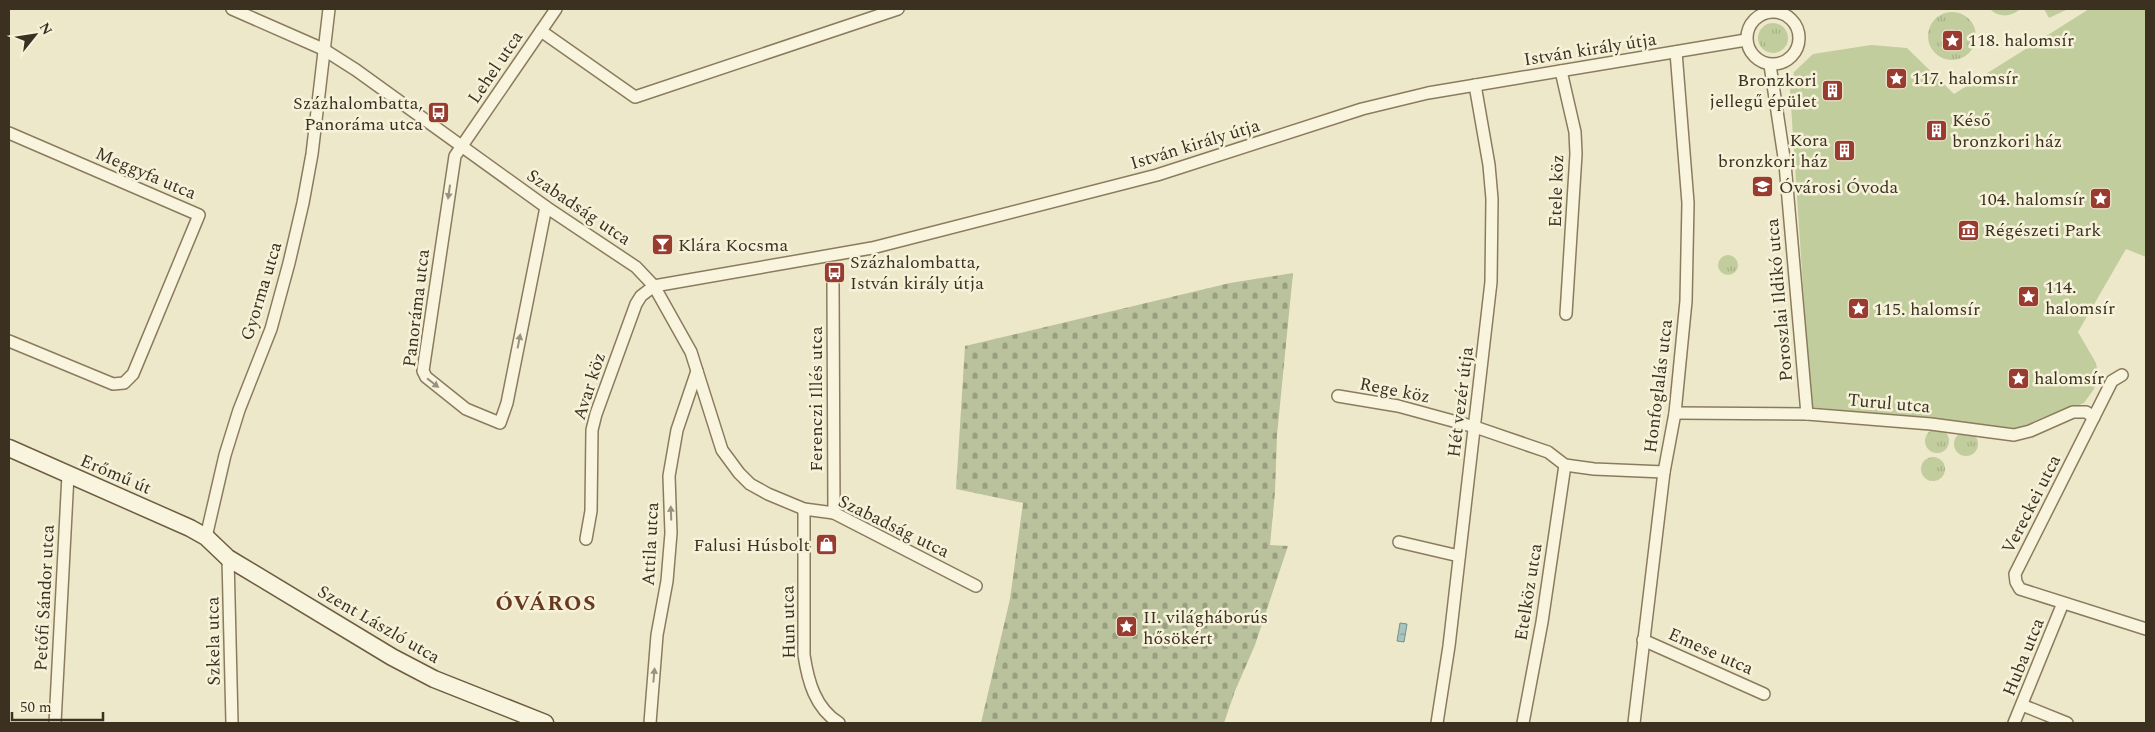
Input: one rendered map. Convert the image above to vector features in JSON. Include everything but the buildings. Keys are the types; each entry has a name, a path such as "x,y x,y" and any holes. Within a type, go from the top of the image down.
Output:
{"street":[{"name":"Szabadság utca","path":"232,9 323,49 365,76 546,207 636,267 654,286 691,352 715,434 730,464 750,484 804,509 834,514 976,586"},
{"name":"Gyorma utca","path":"206,537 224,455 270,329 289,263 312,154 329,9"},
{"name":"Lehel utca","path":"462,146 556,9"},
{"path":"541,31 635,97 898,9"},
{"path":"1772,12 1786,12 1797,26 1799,42 1797,50 1786,62 1770,65 1756,59 1751,54 1746,40 1751,23 1757,17 1772,12"},
{"name":"István király útja","path":"654,286 872,248 1188,167 1362,109 1428,93 1746,40"},
{"name":"Honfoglalás utca","path":"1634,723 1664,472 1674,413 1686,301 1688,203 1676,52"},
{"name":"Poroszlai Ildikó utca","path":"1770,65 1784,164 1807,414"},
{"name":"Etele köz","path":"1561,71 1575,132 1576,154 1566,314"},
{"name":"Hét vezér útja","path":"1437,723 1475,427 1490,282 1492,199 1489,165 1475,85"},
{"name":"Meggyfa utca","path":"9,133 200,214 133,374 124,383 113,384 9,341"},
{"name":"Panoráma utca","path":"462,146 453,163 423,371 426,377 466,409 500,423 507,403 546,207"},
{"name":"Ferenczi Illés utca","path":"833,284 834,514"},
{"name":"Avar köz","path":"586,539 591,511 592,430 596,414 636,304 641,296 654,286"},
{"name":"Attila utca","path":"650,723 658,635 667,581 672,533 669,476 677,430 697,371"},
{"name":"Vereckei utca","path":"2122,375 2112,381 2015,574 2016,582 2020,589 2146,629"},
{"name":"Rege köz","path":"1338,396 1398,406 1475,427 1548,452 1565,465"},
{"name":"Turul utca","path":"1674,413 1807,414 1931,424 2014,435 2030,432 2073,412 2086,412 2094,417"},
{"name":"Erőmű út","path":"9,448 190,528 206,537"},
{"path":"1565,465 1594,469 1664,472"},
{"name":"Etelköz utca","path":"1523,723 1542,622 1565,465"},
{"name":"Petőfi Sándor utca","path":"55,723 68,475"},
{"name":"Hun utca","path":"804,509 804,655 813,693 822,708 831,718 839,723"},
{"name":"Szent László utca","path":"206,537 228,558 392,657 434,679 545,723"},
{"path":"1399,542 1459,556"},
{"name":"Szkela utca","path":"228,558 232,723"},
{"name":"Huba utca","path":"2014,723 2063,603"},
{"name":"Emese utca","path":"1643,640 1764,694"},
{"path":"2022,704 2066,723"}],"green space":[{"path":"1990,9 2020,9 2013,14 2001,15"},
{"path":"2044,9 2068,9 2049,18"},
{"name":"Régészeti Park","path":"2089,9 2146,9 2146,257 2126,249 2078,332 2096,363 2098,374 2094,389 2084,403 2020,429 1811,407 1790,91 1794,72 1813,54 1871,45 1907,48 1954,94"},
{"name":"118. halomsír","path":"1952,12 1961,14 1969,19 1974,27 1976,36 1974,45 1969,53 1961,58 1952,60 1943,58 1935,53 1930,45 1928,36 1930,27 1935,19 1943,14"},
{"path":"1773,23 1779,24 1787,32 1787,44 1779,52 1773,53 1767,52 1759,44 1758,38 1759,32 1767,24"},
{"path":"1728,255 1735,258 1738,265 1735,272 1728,275 1721,272 1718,265 1721,258"},
{"path":"1293,273 1277,435 1275,492 1270,545 1288,546 1255,645 1235,691 1224,723 981,723 1010,599 1023,503 956,489 965,346 1230,283"},
{"path":"1937,429 1942,430 1948,436 1948,446 1942,452 1937,453 1932,452 1926,446 1925,441 1926,436 1932,430"},
{"path":"1966,432 1971,433 1977,439 1977,449 1971,455 1966,456 1961,455 1955,449 1954,444 1955,439 1961,433"},
{"path":"1933,457 1942,460 1945,469 1942,478 1933,481 1924,478 1921,469 1924,460"}],"water":[{"path":"1400,623 1407,624 1404,642 1397,641"}],"place":[{"name":"118. halomsír","path":"1952,40"},
{"name":"117. halomsír","path":"1896,78"},
{"name":"Bronzkori jellegű épület","path":"1833,90"},
{"name":"Százhalombatta, Panoráma utca","path":"439,113"},
{"name":"Késő bronzkori ház","path":"1936,130"},
{"name":"Kora bronzkori ház","path":"1844,150"},
{"name":"Óvárosi Óvoda","path":"1763,187"},
{"name":"104. halomsír","path":"2101,199"},
{"name":"Régészeti Park","path":"1968,230"},
{"name":"Klára Kocsma","path":"662,245"},
{"name":"Százhalombatta, István király útja","path":"834,272"},
{"name":"114. halomsír","path":"2029,297"},
{"name":"115. halomsír","path":"1858,309"},
{"name":"halomsír","path":"2018,378"},
{"name":"Falusi Húsbolt","path":"826,545"},
{"name":"II. világháborús hősökért","path":"1127,627"}],"district":[{"name":"ÓVÁROS","path":"546,602"}]}
